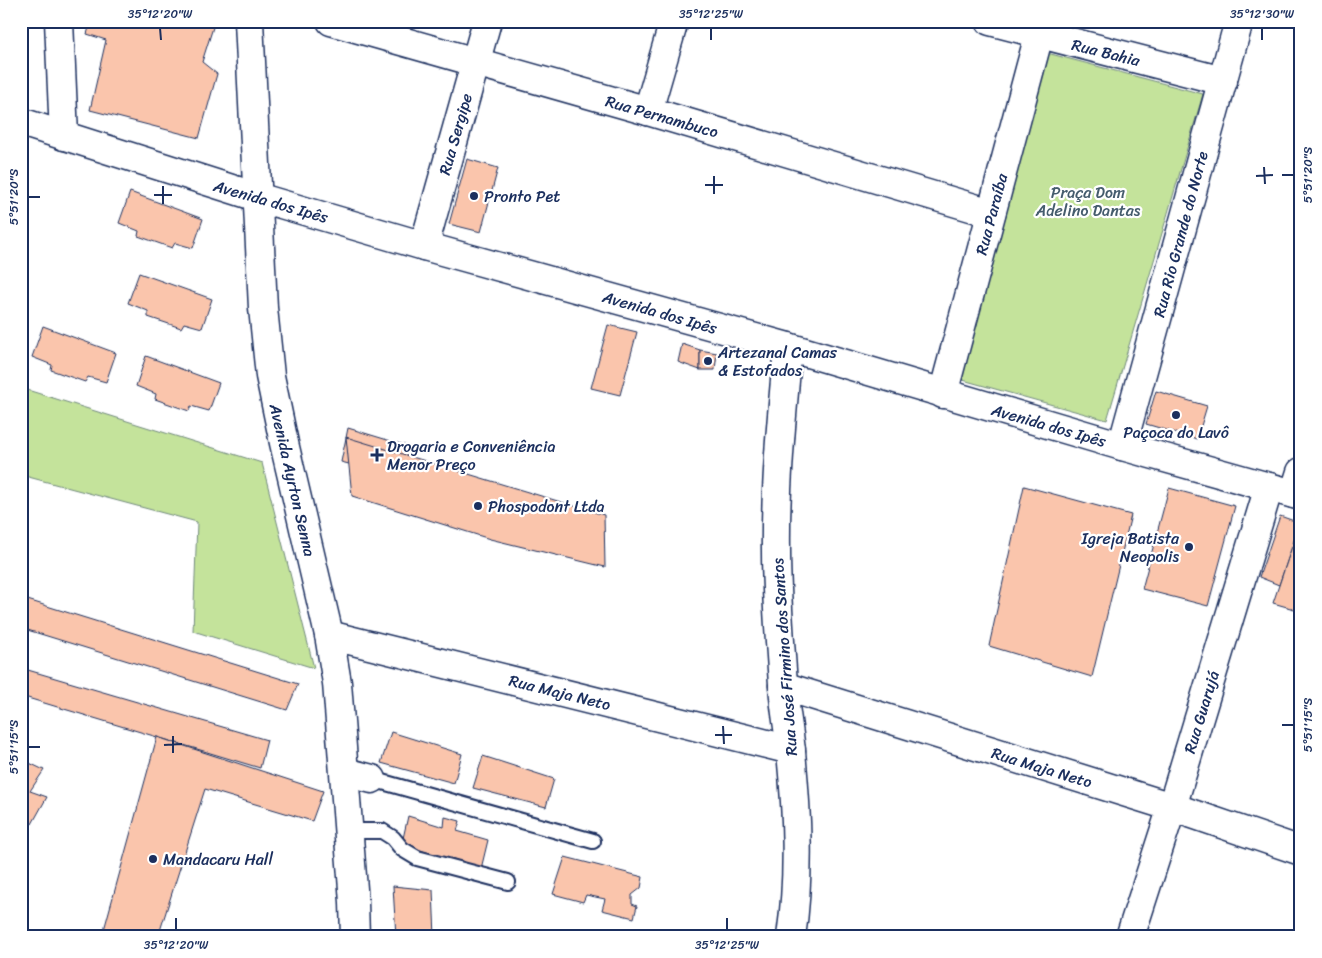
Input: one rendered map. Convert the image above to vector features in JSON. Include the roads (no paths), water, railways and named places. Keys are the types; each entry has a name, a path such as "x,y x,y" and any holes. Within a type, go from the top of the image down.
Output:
{"street":[{"path":"60,21 64,136"},
{"name":"Avenida Ayrton Senna","path":"249,21 263,308 270,376 337,683 345,772 355,937"},
{"name":"Rua Pernambuco","path":"332,21 648,111 991,213"},
{"name":"Rua Sergipe","path":"424,246 487,21"},
{"path":"648,111 674,21"},
{"name":"Rua Bahia","path":"990,21 1223,82"},
{"name":"Rua Rio Grande do Norte","path":"1122,446 1239,21"},
{"name":"Rua Paraíba","path":"943,394 1039,35"},
{"name":"Avenida dos Ipês","path":"21,122 424,246 788,347 1122,446 1291,487"},
{"name":"Rua José Firmino dos Santos","path":"788,347 778,459 776,552 783,686 796,806 797,863 795,910 791,937"},
{"name":"Rua Guarujá","path":"1130,937 1172,808 1291,487"},
{"name":"Rua Maja Neto","path":"328,635 791,750"},
{"name":"Rua Maja Neto","path":"783,686 1301,850"},
{"path":"345,772 372,779"}],"lane":[{"path":"372,779 593,840"},
{"path":"349,831 382,831 393,838 402,849 416,858 508,882"}],"place":[{"name":"Pronto Pet","path":"474,196"},
{"name":"Artezanal Camas & Estofados","path":"708,361"},
{"name":"Paçoca do Lavô","path":"1176,415"},
{"name":"Drogaria e Conveniência Menor Preço","path":"377,455"},
{"name":"Phospodont Ltda","path":"478,506"},
{"name":"Igreja Batista Neopolis","path":"1189,547"},
{"name":"Mandacaru Hall","path":"153,859"}],"park label":[{"name":"Praça Dom Adelino Dantas","path":"1088,201"}]}
